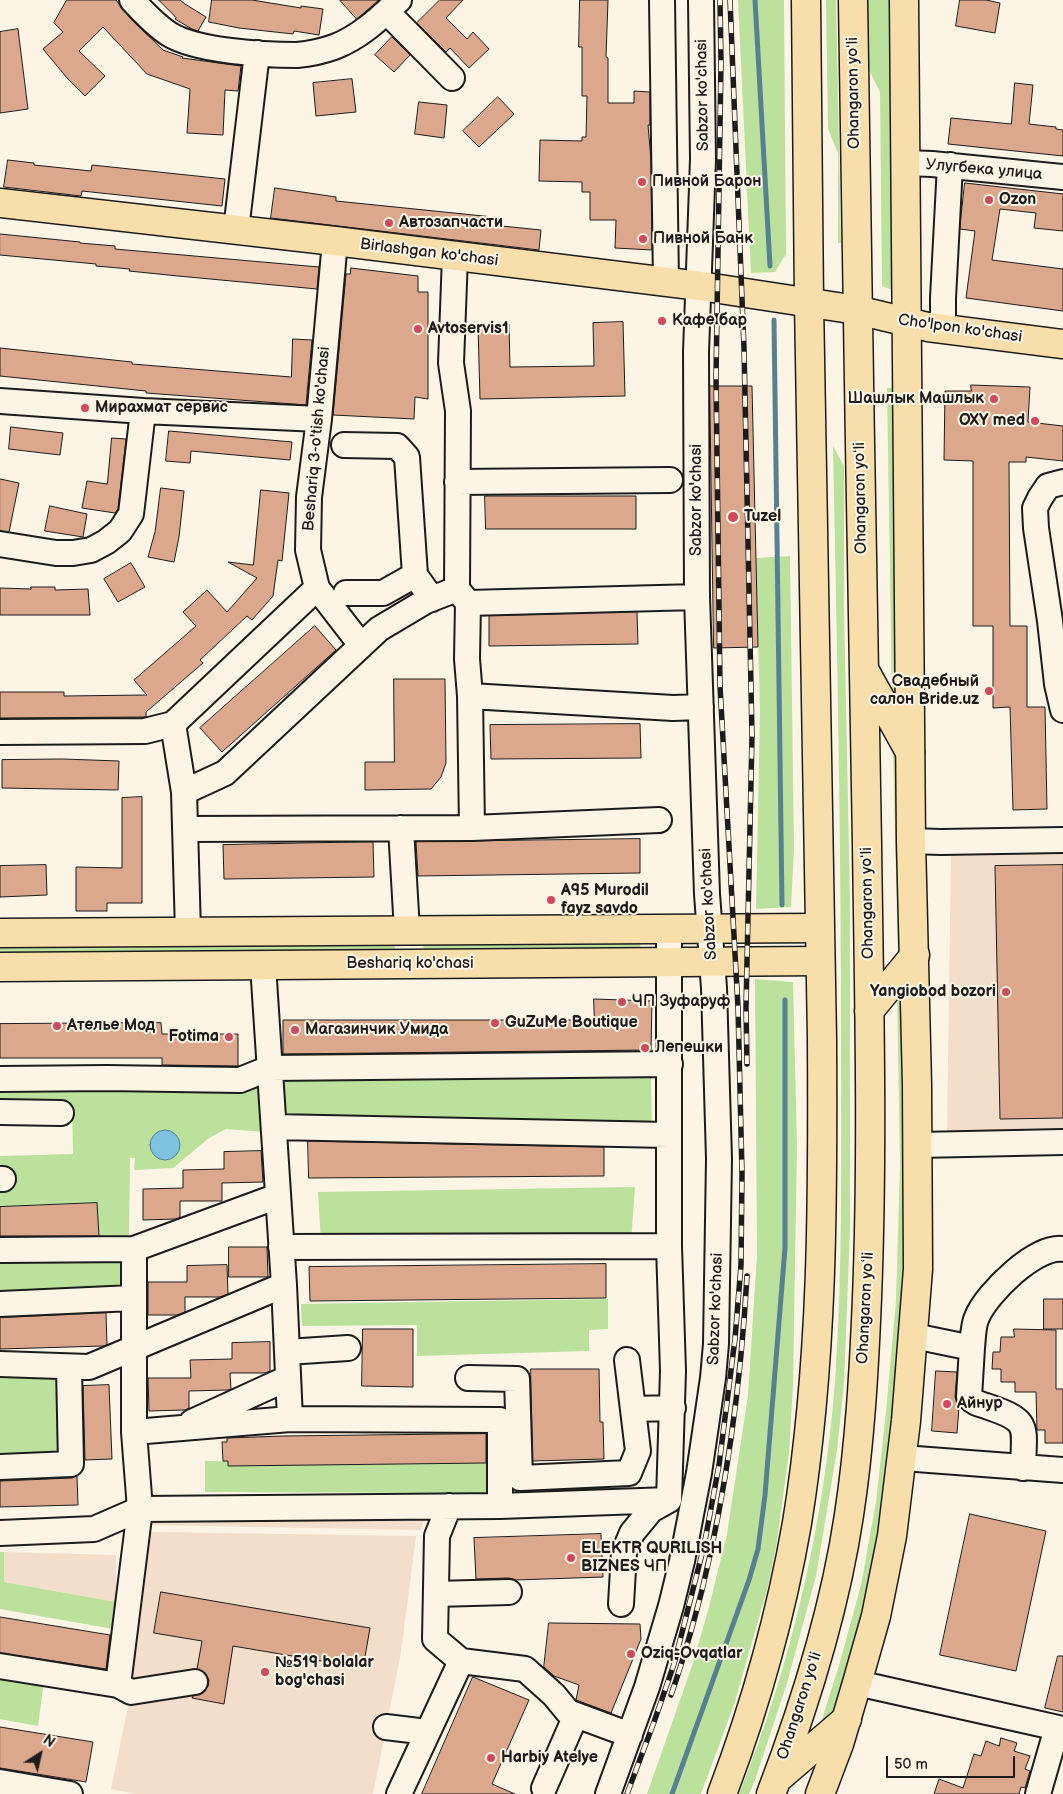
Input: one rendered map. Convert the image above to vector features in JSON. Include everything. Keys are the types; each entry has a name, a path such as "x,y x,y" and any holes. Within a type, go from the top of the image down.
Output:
{"main road":[{"path":"722,1794 743,1736 779,1607 797,1523 814,1381 819,1281 822,1134 806,0"},
{"name":"Ohangaron yoʻli","path":"774,1786 826,1625 840,1568 850,1513 864,1358 870,1221 869,1011 853,0"},
{"path":"820,1794 847,1719 885,1576 902,1458 914,1336 918,1229 918,1145 911,841 904,0"},
{"name":"Birlashgan ko'chasi","path":"0,203 335,241 700,286 857,310"},
{"name":"Cho'lpon ko'chasi","path":"857,310 906,323 1063,344"},
{"path":"864,669 910,752"},
{"name":"Beshariq ko'chasi","path":"0,934 819,928"},
{"path":"407,931 409,964"},
{"path":"869,1011 915,955"},
{"name":"Beshariq ko'chasi","path":"0,967 820,961"},
{"path":"774,1786 847,1719"}],"street":[{"path":"132,0 149,18 170,34 189,43 212,48 257,53 298,55 336,46 362,32 393,6 452,78"},
{"path":"662,0 666,282"},
{"name":"Sabzor ko'chasi","path":"608,1794 653,1668 682,1561 693,1508 713,1378 717,1309 719,1159 697,597 696,352 700,286 703,160 701,0"},
{"path":"236,230 257,53"},
{"name":"Улугбека улица","path":"905,163 950,165 1063,177"},
{"path":"943,328 950,165"},
{"name":"Beshariq 3-o'tish ko'chasi","path":"317,588 308,550 309,497 319,419 335,241"},
{"path":"456,256 451,363 458,411 457,482 462,596 470,696 472,828"},
{"path":"0,401 143,411 319,419"},
{"path":"0,544 56,553 73,553 91,550 106,542 120,531 131,514 143,411"},
{"path":"344,445 397,446 408,457 415,575 432,599"},
{"path":"457,482 670,480"},
{"path":"1063,482 1048,486 1035,508 1057,684 1063,710"},
{"path":"346,593 383,593 415,575"},
{"path":"0,732 145,731 172,724 317,588 361,645"},
{"path":"184,792 224,773 379,629 432,599 462,596 697,597"},
{"path":"470,696 673,708 701,707"},
{"path":"172,724 184,792 188,932"},
{"path":"185,829 472,828 659,820"},
{"path":"401,828 407,931"},
{"path":"911,841 1063,840"},
{"path":"668,1500 673,1408 668,1135 670,1064 669,929"},
{"path":"263,965 282,1247 290,1419"},
{"path":"0,1079 240,1080 270,1068 670,1064"},
{"path":"0,1112 61,1113"},
{"path":"274,1127 668,1135"},
{"path":"918,1145 1063,1142"},
{"path":"0,1250 134,1249 278,1196"},
{"path":"282,1247 669,1246"},
{"path":"1023,1468 1024,1431 1020,1421 1008,1414 973,1402 969,1397 976,1318 988,1298 1013,1274 1037,1255 1058,1248 1063,1249"},
{"path":"118,1685 140,1509 134,1432 134,1249"},
{"path":"0,1364 89,1367 284,1285"},
{"path":"0,1304 133,1298"},
{"path":"914,1336 972,1348"},
{"path":"287,1352 348,1348"},
{"path":"468,1378 517,1379 520,1478 629,1473 638,1451 626,1360"},
{"path":"0,1467 72,1464 69,1367"},
{"path":"177,1430 288,1378"},
{"path":"633,1409 673,1408"},
{"path":"134,1432 177,1430 290,1419 500,1420 500,1506"},
{"path":"902,1458 1063,1470"},
{"path":"0,1532 94,1528 140,1509 500,1506 668,1500"},
{"path":"621,1604 624,1552 632,1533 651,1510 668,1500"},
{"path":"449,1506 436,1536 435,1639 461,1661 527,1660 568,1712 630,1735"},
{"path":"436,1594 509,1592"},
{"path":"399,1794 461,1661"},
{"path":"0,1666 118,1685 130,1692 195,1682"},
{"path":"857,1684 1060,1728 1038,1794"},
{"path":"544,1788 576,1715"},
{"path":"386,1727 427,1732"},
{"path":"0,1782 70,1794"}],"shaded area":[{"name":"Yangiobod bozori","path":"1063,851 1063,1131 947,1131 951,854"},
{"path":"428,1506 421,1530 149,1525 162,1510"},
{"name":"№519 bolalar bog'chasi","path":"149,1532 416,1536 401,1652 373,1794 135,1794 111,1789 131,1692"},
{"path":"4,1552 116,1555 116,1602 4,1582"}],"green space":[{"path":"738,0 784,0 786,254 775,272 751,273"},
{"path":"826,0 836,0 841,243 838,243 838,153 828,129"},
{"path":"867,0 890,0 895,291 882,286 880,92 867,66"},
{"path":"887,388 895,388 902,711 892,693"},
{"path":"833,446 844,466 844,607 850,899 850,1229 844,1384 837,1450 816,1576 787,1683 755,1780 749,1794 739,1794 775,1694 803,1592 823,1487 830,1435 838,1339 841,960"},
{"path":"790,556 794,848 791,907 756,909 760,712 756,558"},
{"path":"893,745 902,765 904,958 898,964"},
{"path":"393,944 394,952 0,956 0,947"},
{"path":"426,944 640,944 641,951 426,952 423,947"},
{"path":"755,979 793,982 797,1145 793,1385 789,1453 776,1548 767,1590 734,1705 701,1794 647,1794 692,1666 709,1607 727,1534 748,1395 757,1255"},
{"path":"905,982 906,1264 883,1537 837,1715 820,1726 861,1585 876,1502 896,1301 900,1164 897,989"},
{"path":"270,1068 265,1132 226,1129 209,1138 173,1168 134,1170 135,1158 130,1158 129,1241 99,1240 97,1203 0,1207 0,1156 73,1154 72,1105 0,1103 0,1079"},
{"path":"275,1074 651,1077 652,1124 278,1122"},
{"path":"635,1187 631,1242 321,1242 318,1192"},
{"path":"0,1256 126,1256 124,1290 0,1293"},
{"path":"608,1299 608,1329 589,1330 589,1351 417,1356 417,1325 302,1326 301,1304"},
{"path":"0,1364 69,1367 71,1464 0,1467"},
{"path":"325,1458 337,1458 338,1465 379,1465 379,1458 392,1464 488,1463 493,1493 205,1492 205,1461 228,1461 228,1466 269,1466 270,1460 284,1465 325,1465"},
{"path":"0,1552 4,1552 4,1582 116,1602 113,1629 0,1609"},
{"path":"0,1667 45,1673 38,1726 0,1719"}],"water":[{"path":"165,1130 171,1131 179,1139 179,1151 171,1159 165,1160 159,1159 151,1151 150,1145 151,1139 159,1131"}],"building":[{"path":"67,0 116,0 131,19 163,50 182,58 241,66 238,91 225,90 223,135 187,133 190,89 147,74 103,27 79,51 105,76 85,96 43,49 63,32 54,23"},
{"path":"159,0 180,0 206,17 198,31 192,29 175,19"},
{"path":"212,0 252,0 301,8 301,6 323,9 319,35 294,31 293,34 239,28 209,22"},
{"path":"340,0 379,0 357,19"},
{"path":"440,0 463,0 446,18 467,39 473,32 489,49 469,68 450,48 446,52 417,23"},
{"path":"580,0 608,0 606,57 608,58 608,103 634,103 634,91 650,92 650,125 648,125 651,160 652,250 615,248 616,220 590,220 590,192 582,192 582,182 539,181 540,140 582,141 582,137 586,137 587,96 582,96 582,47 579,47"},
{"path":"960,0 986,0 1000,3 995,33 956,26"},
{"path":"18,29 28,109 0,113 0,32"},
{"path":"392,37 410,55 394,72 375,55"},
{"path":"352,79 356,112 316,116 313,83"},
{"path":"1015,83 1033,85 1029,124 1056,127 1056,129 1063,130 1063,156 948,144 951,118 1011,124"},
{"path":"498,97 514,114 479,147 463,131"},
{"path":"419,102 447,105 444,138 415,134"},
{"path":"8,160 34,163 34,165 91,171 92,165 225,179 222,206 82,191 81,196 4,187"},
{"path":"965,183 1063,194 1063,231 1034,228 1036,213 1000,209 992,260 1063,269 1063,311 966,298 975,231 960,229"},
{"path":"275,188 336,197 336,201 503,218 502,226 541,230 539,250 271,218"},
{"path":"0,234 115,246 115,249 319,267 317,289 129,271 130,269 96,266 96,264 0,255"},
{"path":"351,268 418,276 418,292 428,292 428,399 415,397 414,419 333,415 346,274 350,274"},
{"path":"623,322 625,396 480,399 478,325 509,324 510,367 594,366 593,323"},
{"path":"293,339 312,340 306,405 146,393 146,391 0,376 0,348 132,362 132,364 291,377"},
{"path":"971,385 1030,387 1028,422 1063,426 1063,461 1026,457 1026,462 1009,462 1010,626 1027,626 1027,707 1045,707 1047,809 1013,810 1010,707 993,708 993,626 973,626 973,461 944,460 945,391 971,391"},
{"path":"710,386 752,386 758,647 714,648"},
{"path":"11,427 63,433 60,455 9,449"},
{"path":"169,431 292,442 290,460 191,451 190,463 166,461"},
{"path":"112,438 126,439 118,509 115,513 82,508 87,481 107,484"},
{"path":"0,479 19,483 9,532 0,531"},
{"path":"161,488 184,491 174,562 148,557 155,532"},
{"path":"261,490 289,493 282,561 278,560 273,596 252,620 247,616 200,660 203,663 146,712 146,717 0,718 0,692 64,692 64,696 147,695 134,680 196,626 183,612 207,590 227,612 257,578 228,562 253,565"},
{"path":"485,496 636,496 636,529 486,529"},
{"path":"50,506 87,514 83,537 45,531"},
{"path":"131,563 145,587 118,602 104,579"},
{"path":"31,587 55,587 55,590 88,589 90,615 0,615 0,588 31,589"},
{"path":"637,612 638,644 489,646 489,616"},
{"path":"315,626 336,650 222,752 200,728"},
{"path":"394,679 445,679 446,763 441,777 431,789 365,790 365,762 394,762"},
{"path":"640,724 641,758 491,759 490,725"},
{"path":"63,759 119,761 118,790 2,788 2,760"},
{"path":"142,797 142,903 107,903 107,911 76,911 76,867 122,868 122,798"},
{"path":"640,839 640,873 418,876 416,842"},
{"path":"373,842 374,877 224,879 223,845"},
{"path":"46,865 47,895 0,897 0,866"},
{"path":"1063,865 1063,1118 1000,1119 995,866"},
{"path":"594,999 652,1001 651,1050 283,1054 283,1020 594,1020"},
{"path":"161,1023 162,1034 238,1034 238,1066 162,1065 162,1058 0,1058 0,1024"},
{"path":"308,1141 604,1147 604,1176 309,1178"},
{"path":"261,1151 263,1182 222,1183 222,1201 180,1201 180,1217 176,1219 143,1220 143,1189 183,1188 183,1170 224,1169 224,1152"},
{"path":"97,1203 99,1236 0,1236 0,1207"},
{"path":"229,1247 267,1247 268,1277 229,1277"},
{"path":"606,1264 606,1298 310,1301 309,1267"},
{"path":"227,1265 228,1294 220,1297 185,1297 185,1312 177,1315 148,1315 148,1282 187,1282 187,1266"},
{"path":"1044,1299 1063,1299 1063,1329 1044,1329"},
{"path":"106,1313 107,1345 0,1349 0,1318"},
{"path":"363,1329 413,1329 413,1387 362,1386"},
{"path":"1014,1329 1056,1330 1056,1389 1063,1389 1063,1443 1045,1443 1045,1430 1037,1430 1036,1392 1015,1392 1015,1382 1001,1382 1001,1369 992,1369 993,1352 1000,1352 1001,1337 1014,1337"},
{"path":"270,1342 270,1371 265,1373 230,1373 231,1389 189,1391 189,1408 185,1410 149,1411 148,1378 191,1378 190,1360 232,1359 232,1343"},
{"path":"531,1369 599,1369 600,1422 603,1422 604,1459 533,1461"},
{"path":"936,1371 957,1372 955,1397 959,1407 957,1433 932,1431"},
{"path":"109,1385 112,1459 85,1460 83,1386"},
{"path":"486,1434 486,1463 228,1466 228,1461 223,1461 222,1442 227,1442 227,1438"},
{"path":"77,1476 78,1505 0,1507 0,1481 72,1478"},
{"path":"970,1514 1046,1531 1016,1671 940,1655"},
{"path":"601,1534 603,1577 516,1580 509,1578 476,1579 474,1538"},
{"path":"161,1592 370,1628 363,1668 233,1646 224,1704 192,1698 203,1693 208,1686 209,1680 206,1674 197,1669 202,1641 154,1633"},
{"path":"0,1617 110,1635 106,1669 0,1653"},
{"path":"549,1623 640,1624 641,1639 611,1713 576,1700 579,1685 554,1676 544,1667"},
{"path":"1058,1656 1063,1656 1063,1712 1045,1708"},
{"path":"473,1677 529,1700 492,1784 515,1794 422,1794"},
{"path":"0,1727 93,1742 86,1782 0,1768"},
{"path":"1001,1738 1017,1743 1014,1751 1030,1756 1025,1769 1030,1771 1025,1788 1021,1787 1019,1794 934,1794 939,1779 963,1788 974,1754 981,1756 986,1741 999,1746"}],"waterway":[{"path":"755,0 770,266"},
{"path":"774,320 782,905"},
{"path":"672,1794 749,1580 758,1549 765,1495 785,1248 785,1000"}],"railway":[{"path":"627,1794 674,1664 704,1546 719,1465 735,1339 741,1265 742,1173 738,1007 720,686 716,377 721,63 720,0"},
{"path":"730,0 744,348 752,736 746,1007 747,1064"},
{"path":"671,1695 699,1603 719,1512 737,1395 747,1276"}],"place":[{"name":"Пивной Барон","path":"642,182"},
{"name":"Ozon","path":"989,200"},
{"name":"Автозапчасти","path":"389,223"},
{"name":"Пивной Банк","path":"643,239"},
{"name":"Кафе бар","path":"662,321"},
{"name":"Avtoservis1","path":"418,329"},
{"name":"Шашлык Машлык","path":"994,399"},
{"name":"Мирахмат сервис","path":"85,408"},
{"name":"OXY med","path":"1035,421"},
{"name":"Tuzel","path":"733,517"},
{"name":"Свадебный салон Bride.uz","path":"989,691"},
{"name":"A95 Murodil fayz savdo","path":"551,900"},
{"name":"Yangiobod bozori","path":"1006,992"},
{"name":"ЧП Зуфаруф","path":"622,1002"},
{"name":"GuZuMe Boutique","path":"495,1023"},
{"name":"Ателье Мод","path":"57,1026"},
{"name":"Магазинчик Умида","path":"295,1030"},
{"name":"Fotima","path":"229,1037"},
{"name":"Лепешки","path":"645,1048"},
{"name":"Айнур","path":"947,1404"},
{"name":"ELEKTR QURILISH BIZNES ЧП","path":"571,1558"},
{"name":"Oziq-Ovqatlar","path":"631,1654"},
{"name":"№519 bolalar bog'chasi","path":"265,1672"},
{"name":"Harbiy Atelye","path":"491,1758"}]}
